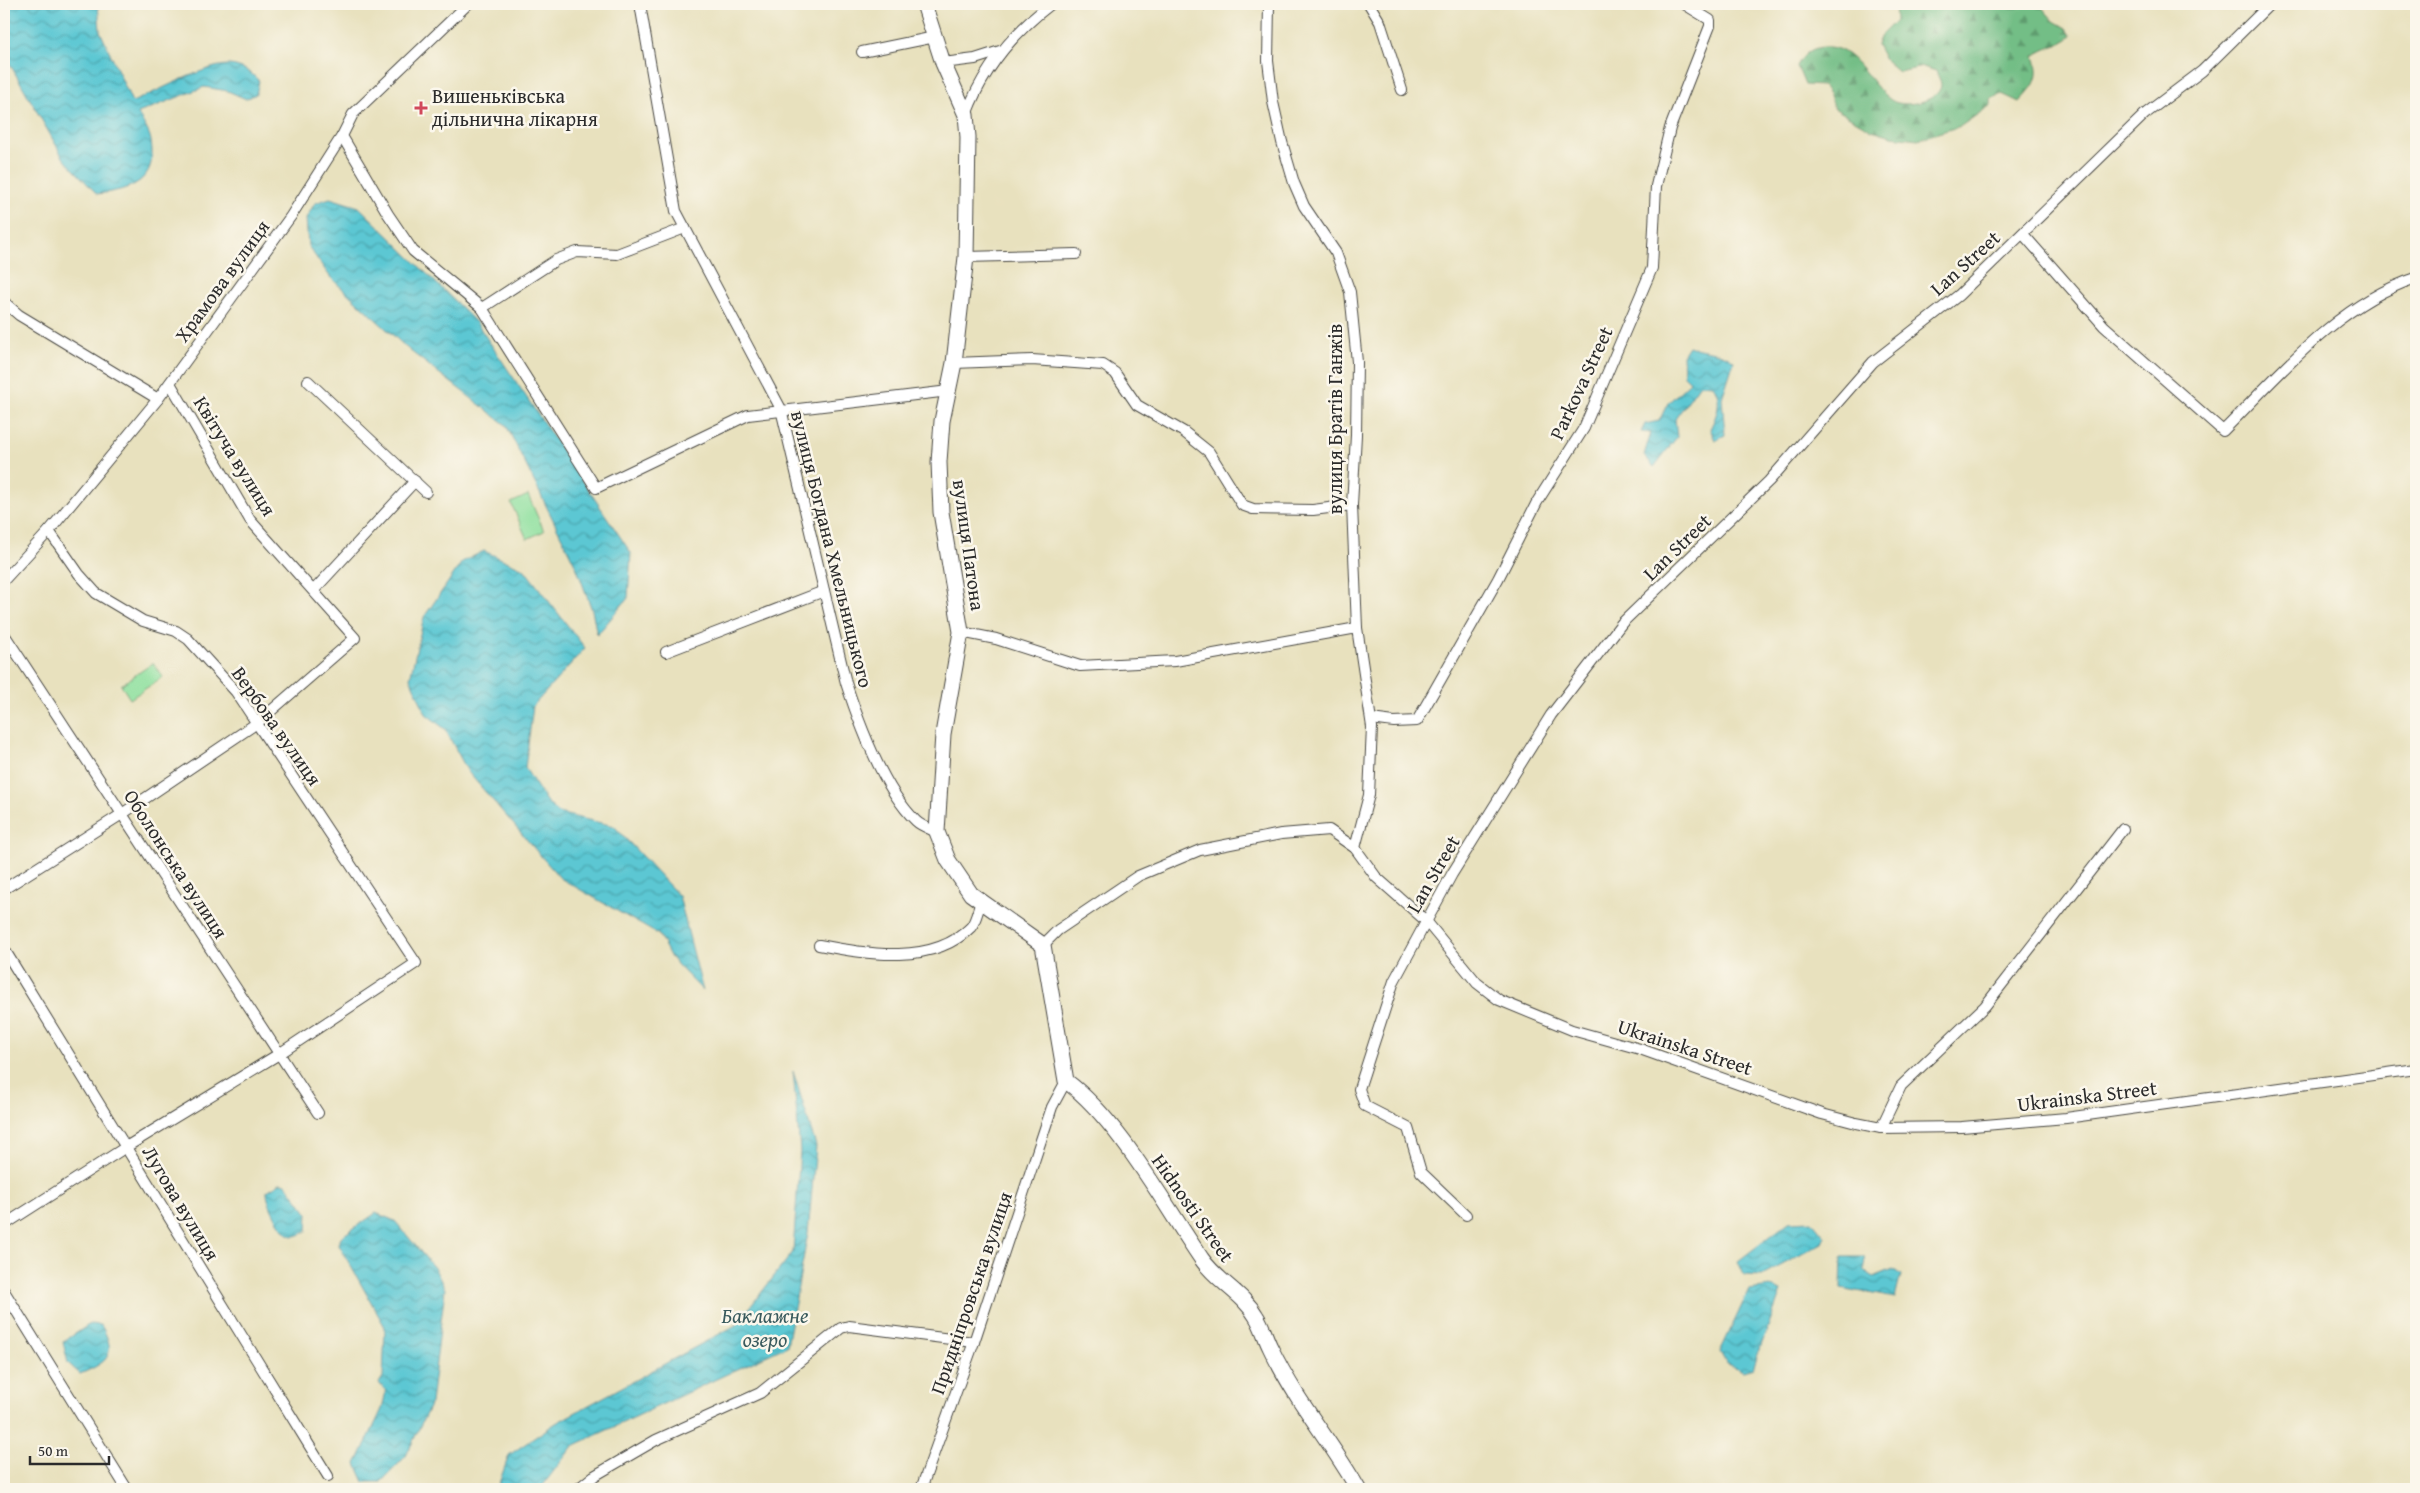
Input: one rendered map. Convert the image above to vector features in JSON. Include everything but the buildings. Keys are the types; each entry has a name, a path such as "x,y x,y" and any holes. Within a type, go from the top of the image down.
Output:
{"street":[{"name":"Храмова вулиця","path":"4,580 50,531 158,400 291,216 342,136 353,114 468,4"},
{"name":"вулиця Богдана Хмельницького","path":"640,4 676,211 781,409 846,683 867,741 897,797 917,823 937,832"},
{"name":"вулиця Патона","path":"924,4 943,62 966,115 968,175 966,256 954,363 942,421 940,453 941,512 961,632 944,734 937,832"},
{"path":"943,62 975,60 1000,51 1051,4"},
{"name":"вулиця Братів Ганжів","path":"1269,4 1268,61 1273,102 1282,142 1294,183 1304,206 1336,253 1350,292 1357,362 1356,435 1352,505 1358,628 1371,719 1369,795 1355,848"},
{"path":"1369,4 1380,22 1402,90"},
{"name":"Parkova Street","path":"1371,719 1394,722 1417,721 1498,579 1537,502 1584,428 1652,268 1658,178 1670,128 1710,26 1710,20 1684,4"},
{"name":"Lan Street","path":"1466,1215 1421,1172 1408,1128 1365,1106 1359,1089 1394,981 1452,874 1551,715 1622,623 1769,481 1873,362 1959,295 2146,114 2202,71 2270,4"},
{"path":"862,52 935,37"},
{"name":"вулиця Патона","path":"966,115 973,96 1000,51"},
{"path":"342,136 388,214 414,251 482,308 596,488 748,415 781,409 948,390"},
{"path":"482,308 556,260 577,252 617,254 685,228"},
{"path":"2023,234 2104,326 2223,431 2328,327 2396,285 2416,278"},
{"path":"966,256 1076,254"},
{"path":"4,302 20,315 158,400"},
{"path":"954,363 1032,360 1102,365 1115,373 1137,405 1184,432 1209,452 1242,504 1253,508 1313,510 1352,505"},
{"path":"308,381 426,492"},
{"name":"Квітуча вулиця","path":"170,383 250,520 355,638 257,723"},
{"path":"314,590 415,481"},
{"name":"Вербова вулиця","path":"50,531 79,574 96,593 143,621 176,631 188,639 236,692 416,963 279,1054"},
{"path":"666,652 824,591"},
{"path":"961,632 996,639 1080,666 1175,661 1358,628"},
{"name":"Оболонська вулиця","path":"4,634 318,1114"},
{"path":"4,889 122,814 257,723"},
{"path":"1882,1128 1901,1086 1984,1006 2123,829"},
{"name":"Ukrainska Street","path":"1042,945 1058,930 1138,876 1200,850 1281,834 1330,830 1355,848 1376,877 1426,921 1477,983 1499,1000 1572,1030 1640,1049 1822,1114 1882,1128 1962,1126 2066,1118 2416,1069"},
{"path":"937,832 958,878 971,894 1042,945 1066,1081"},
{"path":"820,945 882,955 920,951 951,942 972,926 981,902"},
{"name":"Лугова вулиця","path":"4,949 328,1476"},
{"path":"4,1225 126,1147 279,1054"},
{"name":"Придніпровська вулиця","path":"920,1489 974,1342 1052,1107 1066,1081"},
{"name":"Hidnosti Street","path":"1066,1081 1083,1094 1124,1144 1203,1261 1218,1279 1236,1293 1256,1315 1270,1348 1298,1397 1345,1466 1358,1489"},
{"path":"4,1291 128,1489"},
{"path":"578,1489 594,1476 656,1440 760,1392 841,1328 849,1326 974,1342"}],"green space":[{"path":"1895,4 2039,4 2054,21 2066,28 2072,36 2034,56 2037,76 2029,91 2019,102 2002,94 1991,99 1991,105 1961,126 1918,139 1892,136 1872,130 1834,108 1830,95 1823,86 1805,85 1797,66 1804,55 1811,51 1823,47 1834,48 1853,58 1875,85 1891,100 1902,104 1909,104 1931,98 1941,87 1936,71 1923,67 1899,72 1885,60 1877,45 1881,35 1896,20"},
{"path":"528,495 544,531 527,539 511,503"},
{"path":"153,663 163,677 130,699 121,685"}],"water":[{"path":"5,4 98,4 100,31 132,102 207,69 229,65 246,70 259,81 256,94 246,99 228,91 204,87 138,113 150,138 152,155 146,175 139,181 120,190 97,194 64,159 7,59"},
{"path":"330,198 359,207 476,322 631,553 628,598 597,635 592,610 576,566 506,425 409,350 331,278 308,246 306,218 315,203"},
{"path":"1689,346 1724,355 1734,361 1722,398 1725,435 1715,440 1710,429 1718,407 1716,390 1713,385 1700,384 1675,419 1677,437 1654,467 1644,455 1651,433 1641,432 1645,424 1659,421 1668,403 1690,382 1684,376 1683,355"},
{"path":"484,551 524,569 585,648 533,706 525,768 546,801 558,813 614,826 679,896 703,991 671,958 659,935 560,878 468,772 445,729 426,714 410,678 424,617 462,562"},
{"name":"Баклажне озеро","path":"793,1071 816,1146 808,1233 787,1346 573,1446 540,1489 497,1489 509,1455 556,1423 736,1325 793,1252 800,1151"},
{"path":"280,1183 286,1184 308,1214 307,1231 292,1236 283,1229 275,1216 267,1196 267,1191"},
{"path":"376,1213 395,1221 435,1269 445,1289 431,1403 406,1456 381,1482 364,1482 356,1464 382,1409 386,1391 379,1383 383,1377 385,1327 339,1245 341,1237"},
{"path":"1812,1221 1825,1237 1822,1243 1762,1276 1744,1275 1738,1261 1789,1222"},
{"path":"1842,1257 1864,1257 1865,1271 1874,1277 1893,1269 1901,1275 1895,1298 1841,1288"},
{"path":"1771,1287 1781,1291 1753,1368 1743,1371 1726,1363 1720,1352 1749,1290"},
{"path":"90,1324 101,1325 109,1344 109,1351 103,1361 97,1366 80,1374 68,1363 63,1342"}],"place":[{"name":"Вишеньківська дільнична лікарня","path":"421,108"}]}
